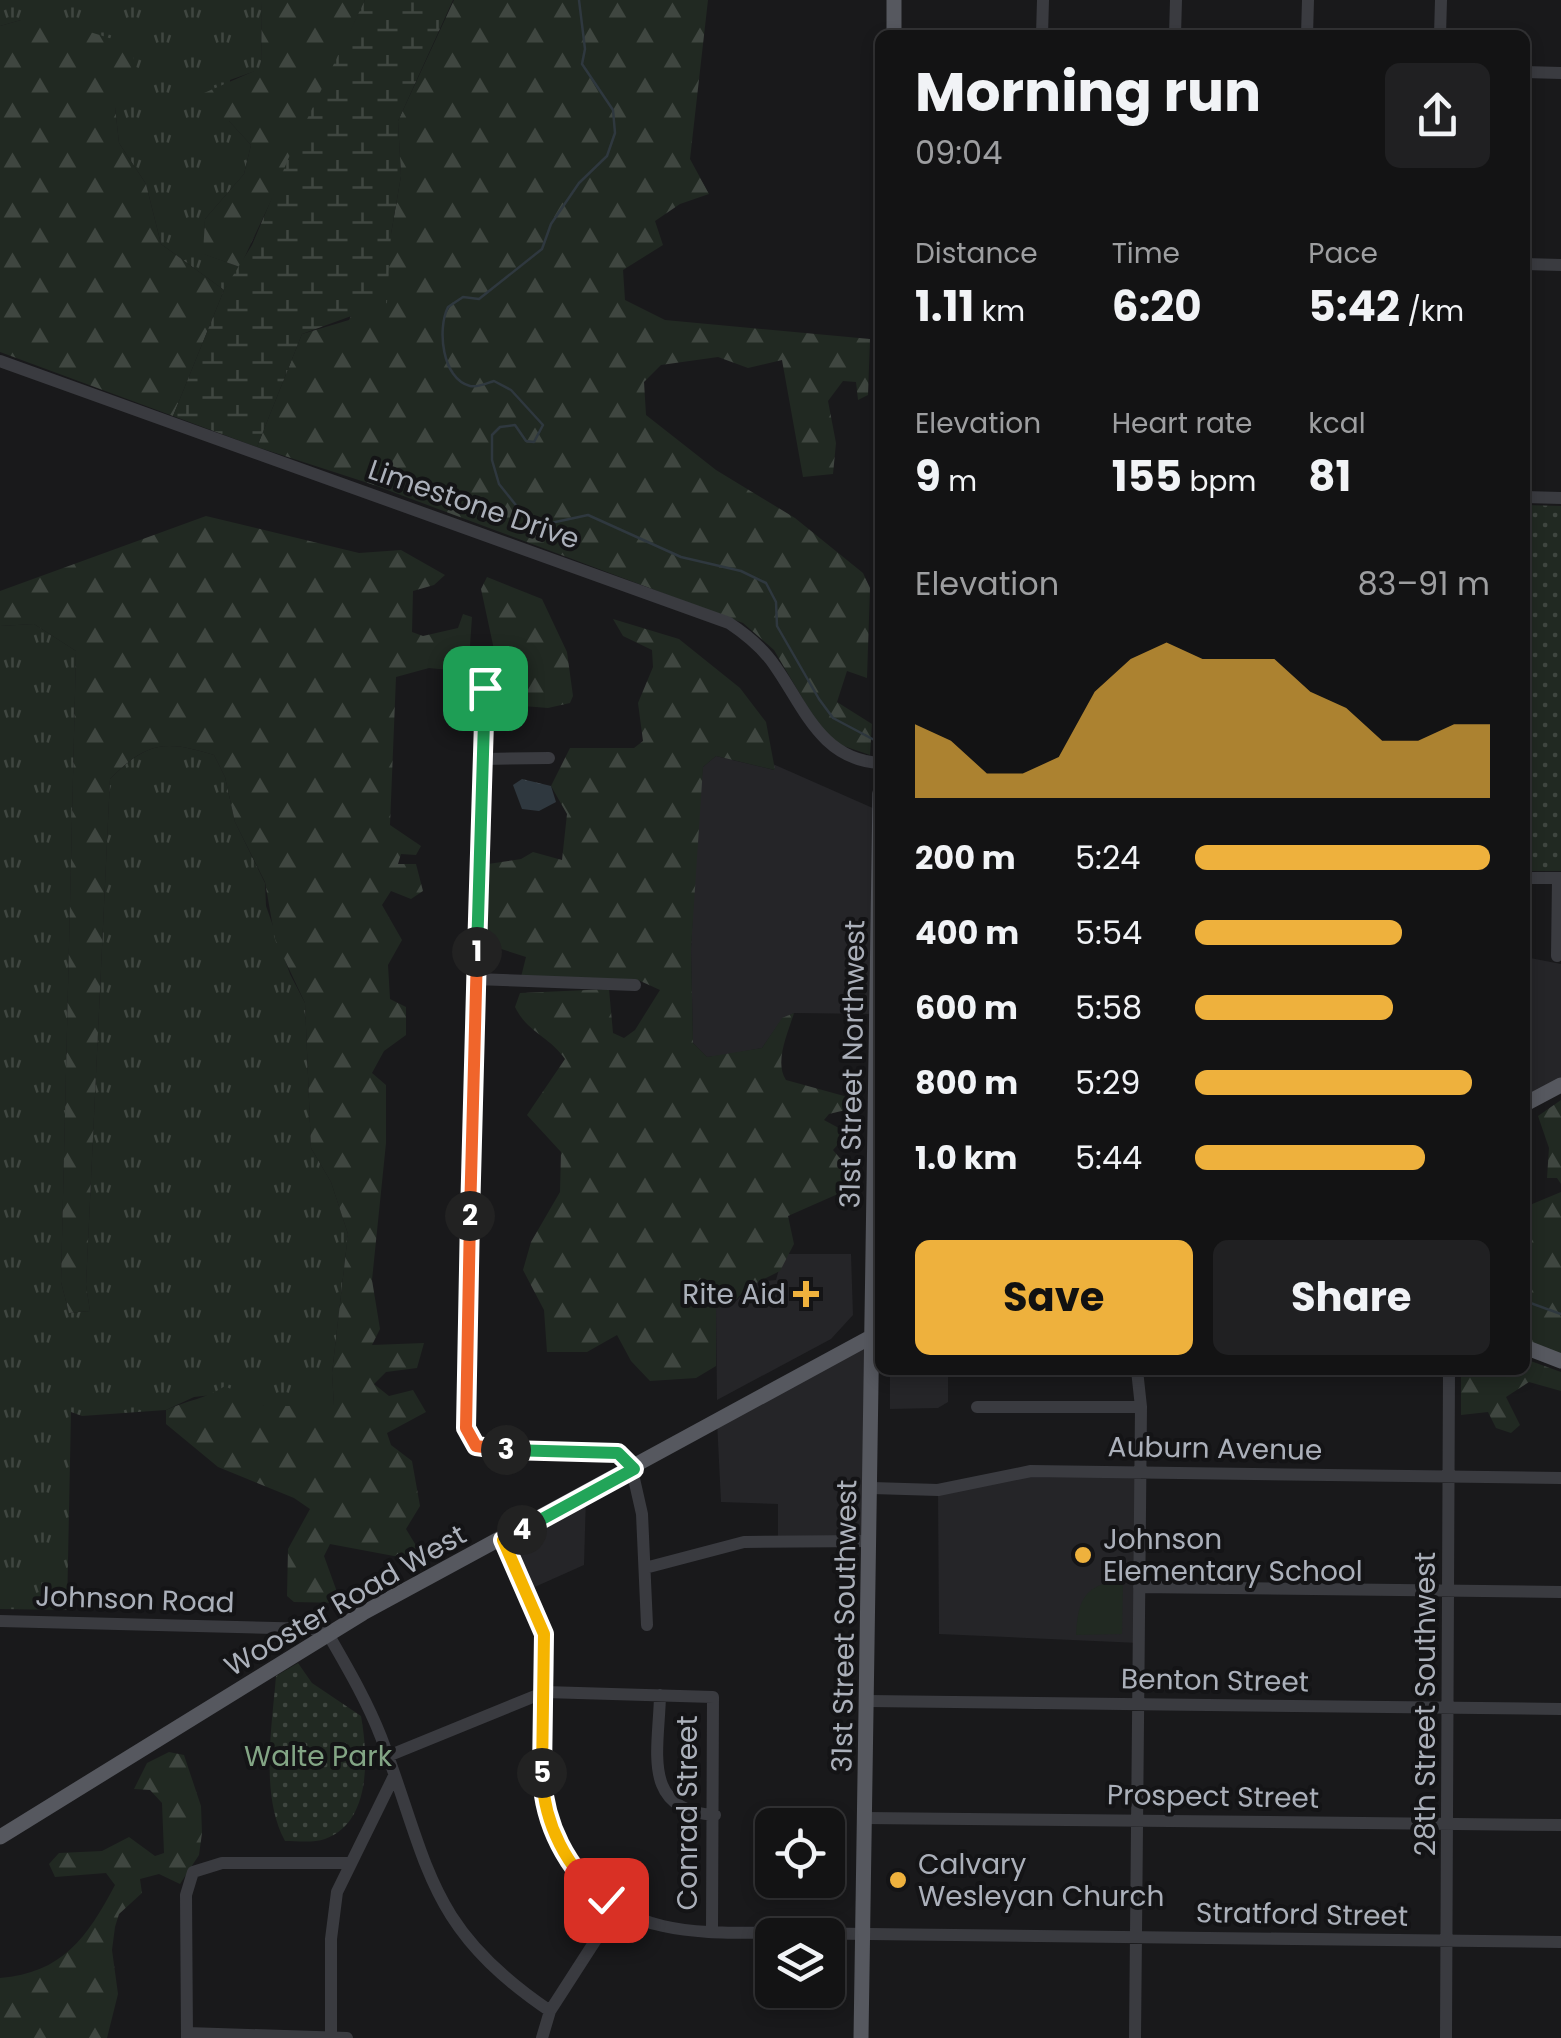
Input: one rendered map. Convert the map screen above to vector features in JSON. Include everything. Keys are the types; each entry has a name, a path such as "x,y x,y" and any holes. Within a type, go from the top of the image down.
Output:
{"main road":[{"path":"894,0 894,30"},
{"path":"1530,1102 1561,1086"},
{"name":"Wooster Road West","path":"0,1837 328,1634 875,1335"},
{"path":"1530,1350 1561,1361"},
{"name":"31st Street Southwest","path":"861,2038 876,1375"}],"street":[{"path":"1042,30 1043,0"},
{"path":"1175,30 1176,0"},
{"path":"1307,30 1308,0"},
{"path":"1440,30 1441,0"},
{"path":"1530,72 1561,73"},
{"path":"1530,264 1561,265"},
{"name":"Limestone Drive","path":"0,361 729,623 766,654 825,741 842,752 875,762"},
{"path":"1530,497 1561,498"},
{"path":"492,658 485,688 475,979 468,1436 476,1446 492,1450 618,1453 634,1469 647,1624"},
{"path":"484,759 549,758"},
{"path":"1530,878 1560,878 1557,956"},
{"path":"475,979 635,985"},
{"path":"1135,2038 1139,1375"},
{"name":"28th Street Southwest","path":"1446,2038 1450,1824 1449,1375"},
{"path":"978,1406 1141,1407"},
{"name":"Auburn Avenue","path":"872,1488 938,1490 1015,1472 1561,1478"},
{"name":"Stratford Street","path":"503,1540 542,1626 542,1785 550,1824 573,1866 617,1906 664,1926 863,1934 1561,1942"},
{"path":"645,1568 744,1542 870,1541"},
{"path":"1140,1587 1561,1592"},
{"name":"Johnson Road","path":"0,1621 317,1629 328,1634"},
{"path":"328,1634 370,1712 422,1862 451,1919 492,1968 550,2011"},
{"path":"388,1756 544,1692 660,1696 658,1770 664,1794 689,1812 714,1815"},
{"name":"Conrad Street","path":"660,1696 712,1697 712,1930"},
{"name":"Benton Street","path":"868,1701 1561,1709"},
{"path":"331,2038 333,1916 349,1863 394,1776"},
{"name":"Prospect Street","path":"865,1818 1561,1825"},
{"path":"348,2038 187,2036 186,1895 193,1872 222,1862 349,1863"},
{"path":"542,2038 550,2011 617,1906"}],"shaded area":[{"path":"716,756 774,770 773,764 875,809 874,1014 794,1013 782,1019 762,1048 724,1055 707,1057 693,1043 691,949 698,809 703,767"},
{"path":"1530,958 1561,964 1561,1083 1530,1099"},
{"path":"783,1254 851,1254 853,1315 831,1339 717,1400 716,1308 732,1305 755,1282 776,1280"},
{"path":"874,1335 870,1541 778,1541 778,1504 721,1502 717,1421"},
{"path":"890,1375 948,1375 948,1402 938,1408 890,1409"},
{"path":"1141,1473 1139,1643 939,1634 938,1490 992,1477"},
{"path":"586,1496 584,1565 528,1590 503,1539"}],"green space":[{"path":"0,0 262,0 261,69 230,80 229,121 251,145 244,174 205,219 204,254 240,267 224,290 161,244 146,184 119,143 115,107 21,20 0,26"},
{"path":"262,0 365,0 240,267 203,254 205,219 244,174 251,145 229,121 203,115 204,93 261,68"},
{"path":"365,0 453,0 398,121 401,176 391,234 387,303 302,334 257,447 173,416 224,290 252,245 292,150"},
{"path":"454,0 708,0 690,159 709,194 680,204 655,221 663,245 623,270 625,300 665,320 870,339 868,395 858,400 856,382 843,381 828,401 836,443 833,474 803,477 782,360 748,368 718,357 661,365 644,382 646,415 716,470 795,518 863,573 870,588 867,678 847,671 837,702 872,724 870,755 835,743 820,728 774,650 743,623 374,485 257,447 302,334 349,320 391,234 401,176 398,121"},
{"path":"21,20 64,24 132,45 137,82 115,107 119,143 146,184 161,244 224,290 173,416 0,352 0,26"},
{"path":"1530,505 1561,506 1561,871 1530,871"},
{"path":"206,516 359,553 401,550 445,575 434,585 413,591 412,632 423,636 458,628 463,614 472,617 469,659 460,671 429,668 396,677 390,825 421,846 416,855 401,854 398,864 416,864 423,891 411,899 391,891 382,905 402,940 388,965 390,999 406,1007 406,1035 384,1051 372,1073 386,1085 386,1143 372,1280 380,1329 372,1345 424,1343 417,1368 386,1372 374,1384 389,1396 413,1390 426,1412 387,1433 391,1445 412,1461 420,1506 406,1529 426,1562 330,1544 324,1556 341,1603 294,1602 287,1596 288,1549 310,1509 294,1498 218,1467 166,1424 166,1410 225,1386 264,1406 334,1406 332,1373 348,1234 331,1182 311,1148 305,1003 275,939 265,882 235,822 225,777 214,755 197,750 158,747 135,757 110,779 86,1285 90,1311 69,1313 61,1282 76,651 34,624 0,626 0,591"},
{"path":"487,577 542,599 567,652 573,696 570,703 548,708 488,703 498,668 481,589"},
{"path":"613,619 679,639 740,688 766,722 775,770 716,756 703,767 691,949 693,1043 707,1057 762,1048 782,1018 794,1013 782,1056 786,1080 855,1099 854,1108 829,1114 824,1120 848,1133 833,1150 855,1176 856,1186 788,1216 794,1244 780,1271 746,1288 732,1305 716,1308 716,1366 696,1378 650,1381 631,1361 617,1335 587,1352 547,1352 544,1310 523,1270 531,1242 560,1192 561,1152 527,1115 565,1059 520,1016 515,1007 520,993 609,989 613,1033 624,1038 635,1030 660,990 638,980 520,981 526,957 495,947 488,937 488,864 521,859 533,852 562,860 567,814 551,786 570,748 634,748 643,741 638,703 653,667 652,650 623,636"},
{"path":"34,624 76,651 61,1282 69,1313 90,1311 86,1285 110,779 135,757 158,747 182,747 214,755 225,777 235,822 265,883 266,906 290,974 305,1003 311,1148 331,1182 348,1234 332,1373 334,1406 264,1406 212,1395 194,1397 166,1410 82,1416 71,1412 67,1610 0,1609 0,626"},
{"path":"1561,1100 1561,1184 1557,1178 1547,1178 1549,1148 1538,1116"},
{"path":"1561,1192 1561,1354 1530,1342 1530,1205"},
{"path":"1530,1361 1561,1372 1561,1391 1529,1382 1506,1397 1520,1425 1511,1433 1496,1428 1488,1412 1461,1415 1461,1375 1530,1375"},
{"path":"1106,1583 1123,1584 1122,1634 1076,1635 1085,1596"},
{"name":"Walte Park","path":"298,1663 312,1683 361,1716 363,1732 365,1768 359,1803 340,1830 316,1841 285,1841 272,1803 270,1738 276,1676"},
{"path":"169,1752 184,1755 201,1806 199,1855 180,1884 159,1874 140,1879 142,1893 119,1914 112,1950 118,1994 107,2038 0,2038 0,1978 40,1969 70,1950 94,1921 115,1885 106,1873 55,1877 49,1864 59,1853 102,1851 129,1837 155,1856 164,1853 162,1803 150,1790 134,1789 147,1763"}],"water":[{"path":"522,779 551,786 556,802 539,811 522,809 513,785"}],"waterway":[{"path":"579,0 585,49 582,64 613,110 615,133 607,156 579,183 551,224 542,249 479,299 463,297 448,307 443,328 448,364 453,374 470,386 494,381 511,390 543,425 534,442 526,441 515,425 500,427 492,435 492,460 499,484 523,514 546,524 588,515 681,557 741,571 766,583 776,602 777,626 819,699 833,718 875,740"},
{"path":"1530,1303 1561,1314"}],"place":[{"name":"Rite Aid","path":"806,1294"},
{"name":"Johnson Elementary School","path":"1083,1555"},
{"name":"Calvary Wesleyan Church","path":"898,1880"}],"route":[{"path":"485,688 466,1428 472,1442 481,1448 618,1453 634,1469 503,1540 544,1634 542,1785 550,1824 573,1866 606,1900"}]}
